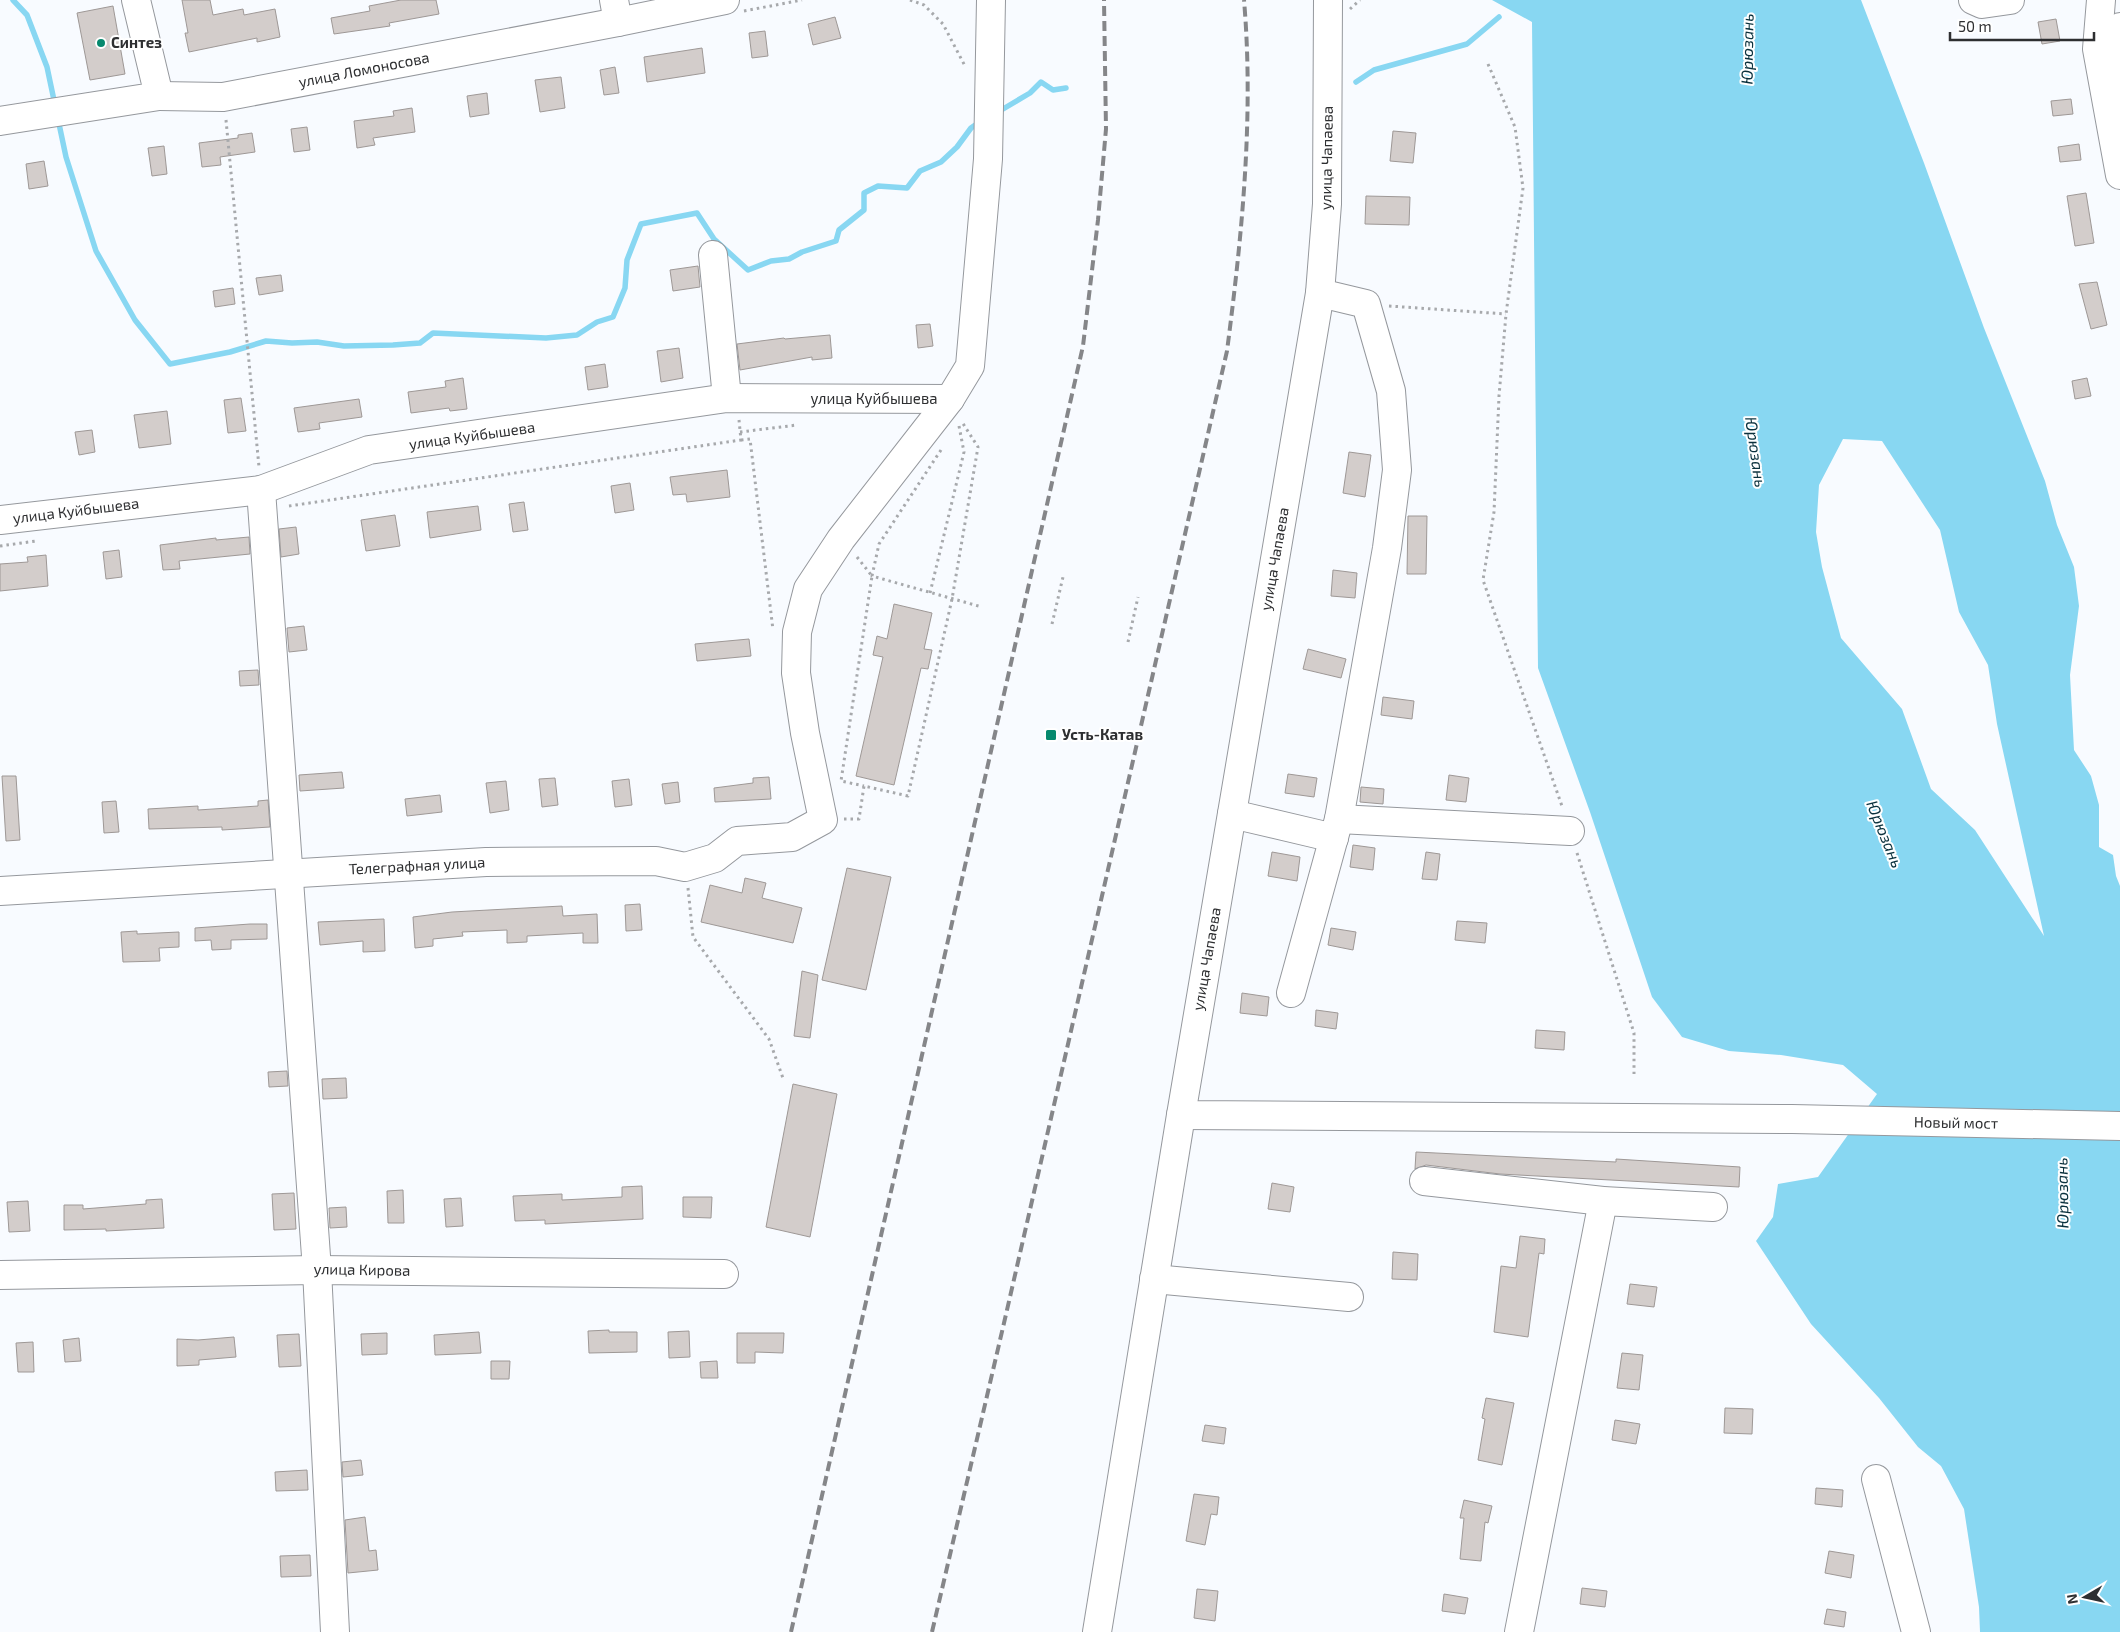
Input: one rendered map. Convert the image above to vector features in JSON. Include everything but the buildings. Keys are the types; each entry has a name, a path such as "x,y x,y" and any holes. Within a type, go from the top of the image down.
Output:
{"street":[{"path":"136,0 159,96"},
{"name":"улица Ломоносова","path":"0,121 159,96 223,97 616,11 725,0"},
{"path":"842,539 953,405 970,366 988,159 990,0"},
{"name":"улица Чапаева","path":"1097,1632 1181,1115 1320,293 1327,204 1328,0"},
{"path":"1973,0 1982,4 2010,0"},
{"path":"2101,0 2097,49 2120,174"},
{"path":"2109,110 2120,27"},
{"path":"713,255 727,398"},
{"path":"1291,993 1337,828 1386,548 1397,470 1391,392 1366,304 1320,293"},
{"name":"улица Куйбышева","path":"0,520 261,490 369,450 727,398 953,405"},
{"path":"261,490 317,1270 335,1632"},
{"name":"Телеграфная улица","path":"0,890 496,862 656,861 685,867 715,858 737,841 792,837 823,820 796,674 797,632 808,589 842,539"},
{"path":"1232,814 1337,828 1570,831"},
{"name":"Новый мост","path":"1181,1115 1792,1120 2120,1126"},
{"path":"1424,1181 1604,1201 1713,1207"},
{"path":"1518,1632 1604,1201"},
{"name":"улица Кирова","path":"0,1275 317,1270 724,1274"},
{"path":"1154,1279 1349,1297"},
{"path":"1876,1479 1916,1632"}],"path":[{"path":"910,0 924,5 943,24 963,59 966,68"},
{"path":"1488,64 1515,127 1523,188 1506,314 1499,396 1494,512 1483,580 1570,831 1634,1033 1634,1074"},
{"path":"223,97 261,490"},
{"path":"1366,304 1506,314"},
{"path":"930,593 964,452 953,405"},
{"path":"942,447 939,456 879,544 872,576 841,781 908,796 952,599 978,447 953,405"},
{"path":"740,432 798,425"},
{"path":"741,440 750,439 774,635"},
{"path":"842,539 872,576 982,607"},
{"path":"1052,624 1063,577"},
{"path":"1128,642 1138,597"},
{"path":"858,819 864,786"},
{"path":"685,867 693,937 769,1039 784,1082"}],"water":[{"name":"Юрюзань","path":"1492,0 1861,0 1924,163 1984,328 2045,481 2057,525 2074,567 2079,606 2070,675 2074,750 2091,776 2099,805 2099,847 2113,855 2116,876 2120,886 2120,1632 1980,1632 1979,1607 1964,1509 1941,1466 1918,1447 1879,1398 1811,1324 1756,1241 1773,1217 1778,1184 1818,1177 1877,1094 1843,1065 1781,1055 1729,1051 1682,1037 1652,997 1590,812 1538,668 1532,22","holes":["1843,439 1882,441 1940,530 1959,612 1988,665 1997,724 2044,936 1975,830 1931,789 1902,709 1841,638 1822,567 1816,532 1819,485"]}],"waterway":[{"path":"13,0 27,15 47,67 55,105"},
{"path":"1356,82 1374,70 1467,44 1499,17"},
{"path":"998,112 1030,93 1041,82 1053,90 1066,88"},
{"path":"58,119 66,157 96,251 135,320 170,364 230,352 266,341 317,342 344,346 420,343 433,333 546,338 577,335 597,322 613,317 625,288 627,260 641,224 697,213 714,239 748,270 771,261 789,259 802,252 836,241 839,230 864,210 864,193 878,186 907,188 920,171 941,162 957,147 971,128 981,121"}],"railway":[{"path":"791,1632 1083,346 1098,220 1106,129 1104,0"},
{"path":"932,1632 1227,351 1242,220 1245,176 1248,88 1244,0"}],"place":[{"name":"Синтез","path":"101,43"},
{"name":"Усть-Катав","path":"1051,735"}]}
